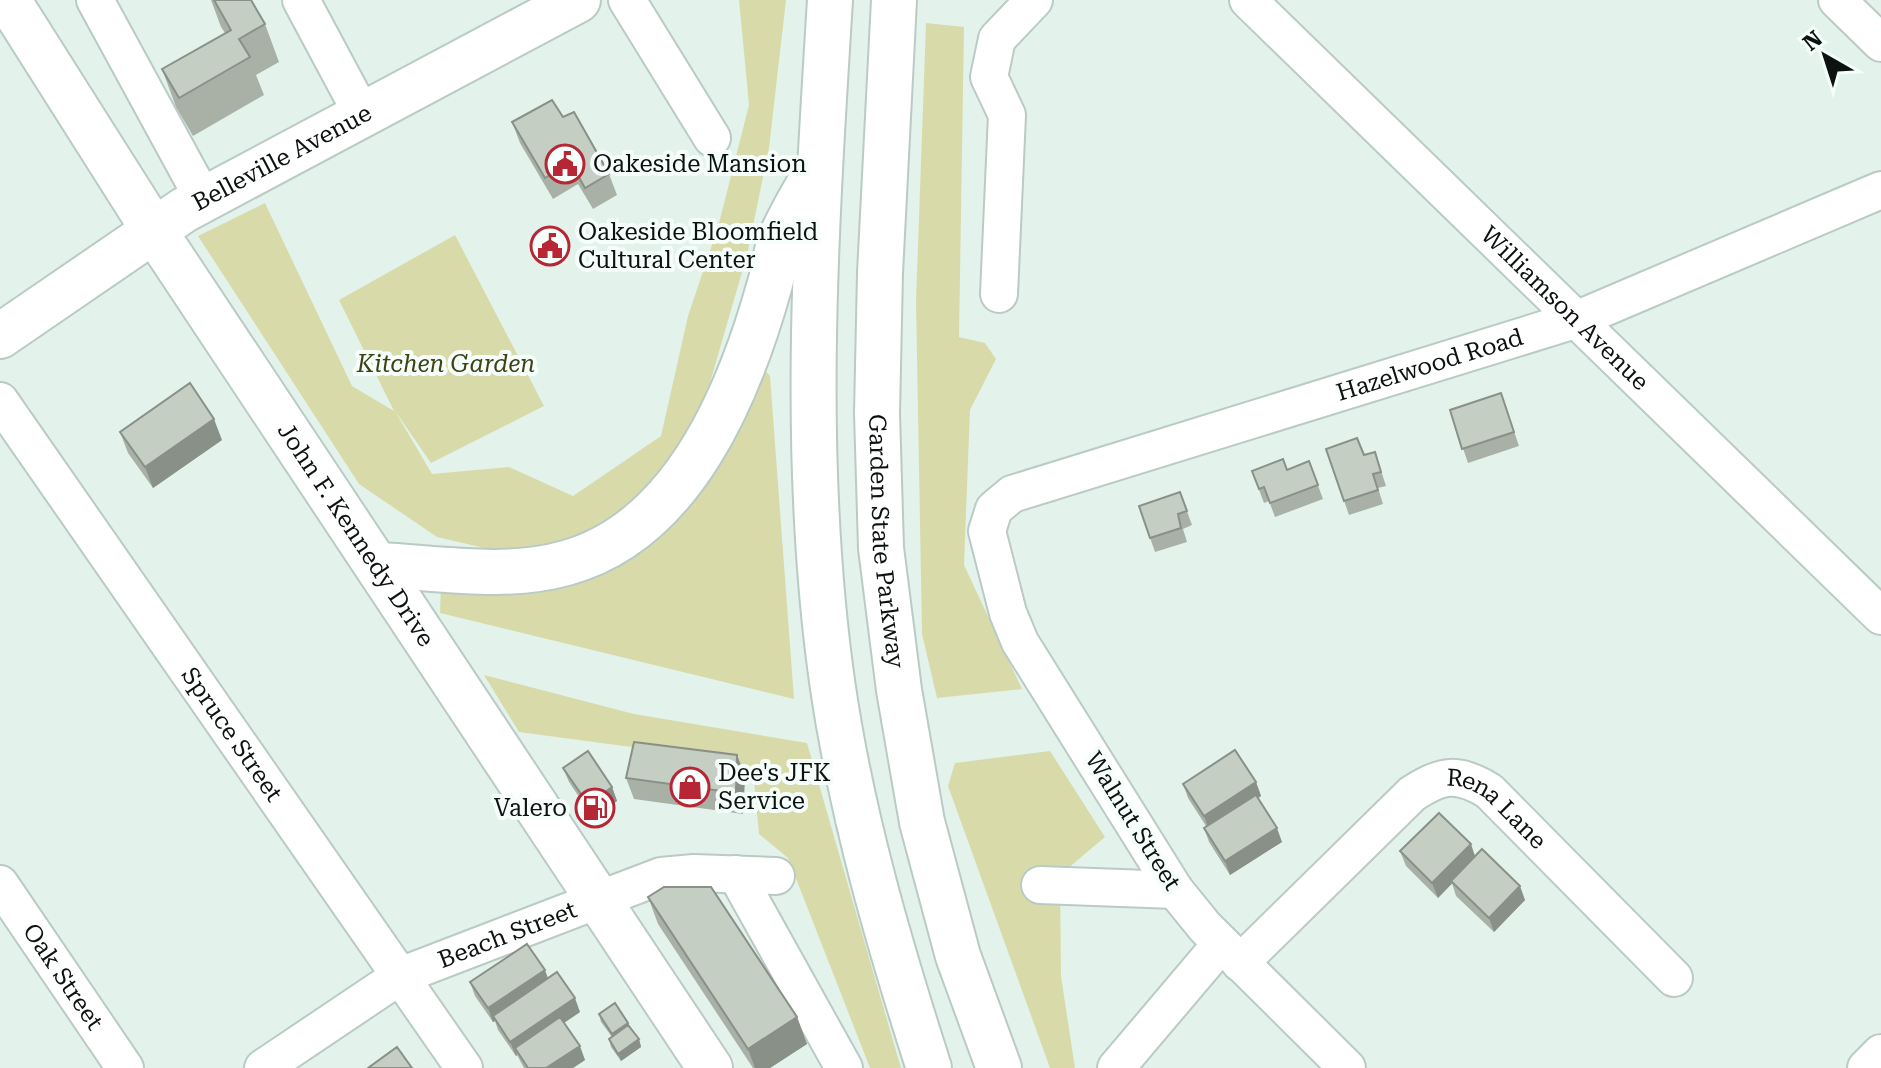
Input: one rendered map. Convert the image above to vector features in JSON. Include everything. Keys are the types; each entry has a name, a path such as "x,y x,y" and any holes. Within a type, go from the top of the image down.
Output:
{"main road":[{"name":"John F. Kennedy Drive","path":"8,0 153,229 379,565 710,1068"},
{"name":"Belleville Avenue","path":"0,336 153,229 578,0"},
{"path":"830,0 820,164 814,407 819,551 833,688 860,827 895,962 929,1068"},
{"name":"Garden State Parkway","path":"894,0 879,304 877,413 881,548 899,690 922,822 958,956 999,1068"},
{"path":"379,565 512,571 565,564 609,548 648,518 682,481 718,420 756,327 781,239 820,164"}],"street":[{"path":"95,0 204,200"},
{"path":"301,0 362,114"},
{"path":"627,0 712,138"},
{"path":"999,294 1007,115 989,77 997,39 1034,0"},
{"name":"Williamson Avenue","path":"1248,0 1881,616"},
{"path":"1837,0 1881,43"},
{"name":"Hazelwood Road","path":"987,531 994,509 1012,494 1578,319 1881,190"},
{"name":"Spruce Street","path":"0,401 464,1068"},
{"name":"Walnut Street","path":"987,531 1004,598 1020,642 1175,890 1230,953 1347,1068"},
{"name":"Rena Lane","path":"1116,1068 1230,953 1412,794 1433,780 1451,775 1470,779 1489,791 1674,978"},
{"path":"736,874 844,1068"},
{"name":"Beach Street","path":"263,1068 400,976 661,876 776,876"},
{"name":"Oak Street","path":"0,884 125,1068"},
{"path":"1040,885 1175,890"},
{"path":"1866,1068 1881,1053"}],"green space":[{"name":"Kitchen Garden","path":"739,0 786,0 769,148 747,255 707,393 654,491 591,536 518,556 437,537 359,484 198,236 265,203 352,386 394,411 339,300 455,235 544,406 431,463 395,411 432,474 509,467 573,496 661,436 688,316 718,227 749,105"},
{"path":"926,23 964,27 959,337 985,343 996,359 970,410 964,565 1022,689 937,698 922,634 916,301"},
{"path":"756,360 770,376 794,699 440,613 441,584 617,559"},
{"path":"484,675 634,714 807,743 901,1068 870,1068 788,858 759,834 753,771 691,755 519,732"},
{"path":"1050,751 1105,837 1060,875 1061,976 1075,1068 1050,1068 948,786 955,763"}],"building":[{"path":"214,0 251,0 265,24 239,39 250,57 179,98 162,69 231,30"},
{"name":"Oakeside Mansion","path":"552,100 563,117 574,112 609,174 585,188 571,163 545,178 512,122"},
{"path":"190,383 214,419 145,467 120,432"},
{"path":"1501,393 1514,432 1462,449 1450,410"},
{"path":"1357,438 1364,455 1375,452 1381,472 1373,474 1378,490 1344,501 1326,449"},
{"path":"1283,459 1287,470 1309,461 1318,485 1270,503 1264,487 1259,489 1252,471"},
{"path":"1180,492 1187,511 1178,514 1181,528 1150,538 1139,506"},
{"path":"634,742 737,755 736,793 626,778"},
{"path":"1235,750 1256,782 1204,816 1183,784"},
{"path":"588,751 612,787 588,804 563,768"},
{"path":"1256,795 1277,828 1225,861 1204,828"},
{"path":"1439,813 1471,844 1432,883 1400,851"},
{"path":"1482,849 1520,886 1489,918 1451,881"},
{"path":"664,887 711,887 797,1017 748,1049 648,897"},
{"path":"527,944 545,970 488,1008 470,982"},
{"path":"557,972 575,998 510,1042 493,1016"},
{"path":"615,1003 628,1023 612,1034 599,1014"},
{"path":"560,1017 580,1046 546,1068 528,1068 515,1048"},
{"path":"628,1025 639,1039 618,1054 609,1039"},
{"path":"397,1047 412,1068 368,1068"}],"place":[{"name":"Oakeside Mansion","path":"565,164"},
{"name":"Oakeside Bloomfield Cultural Center","path":"550,246"},
{"name":"Dee's JFK Service","path":"690,787"},
{"name":"Valero","path":"595,808"}]}
